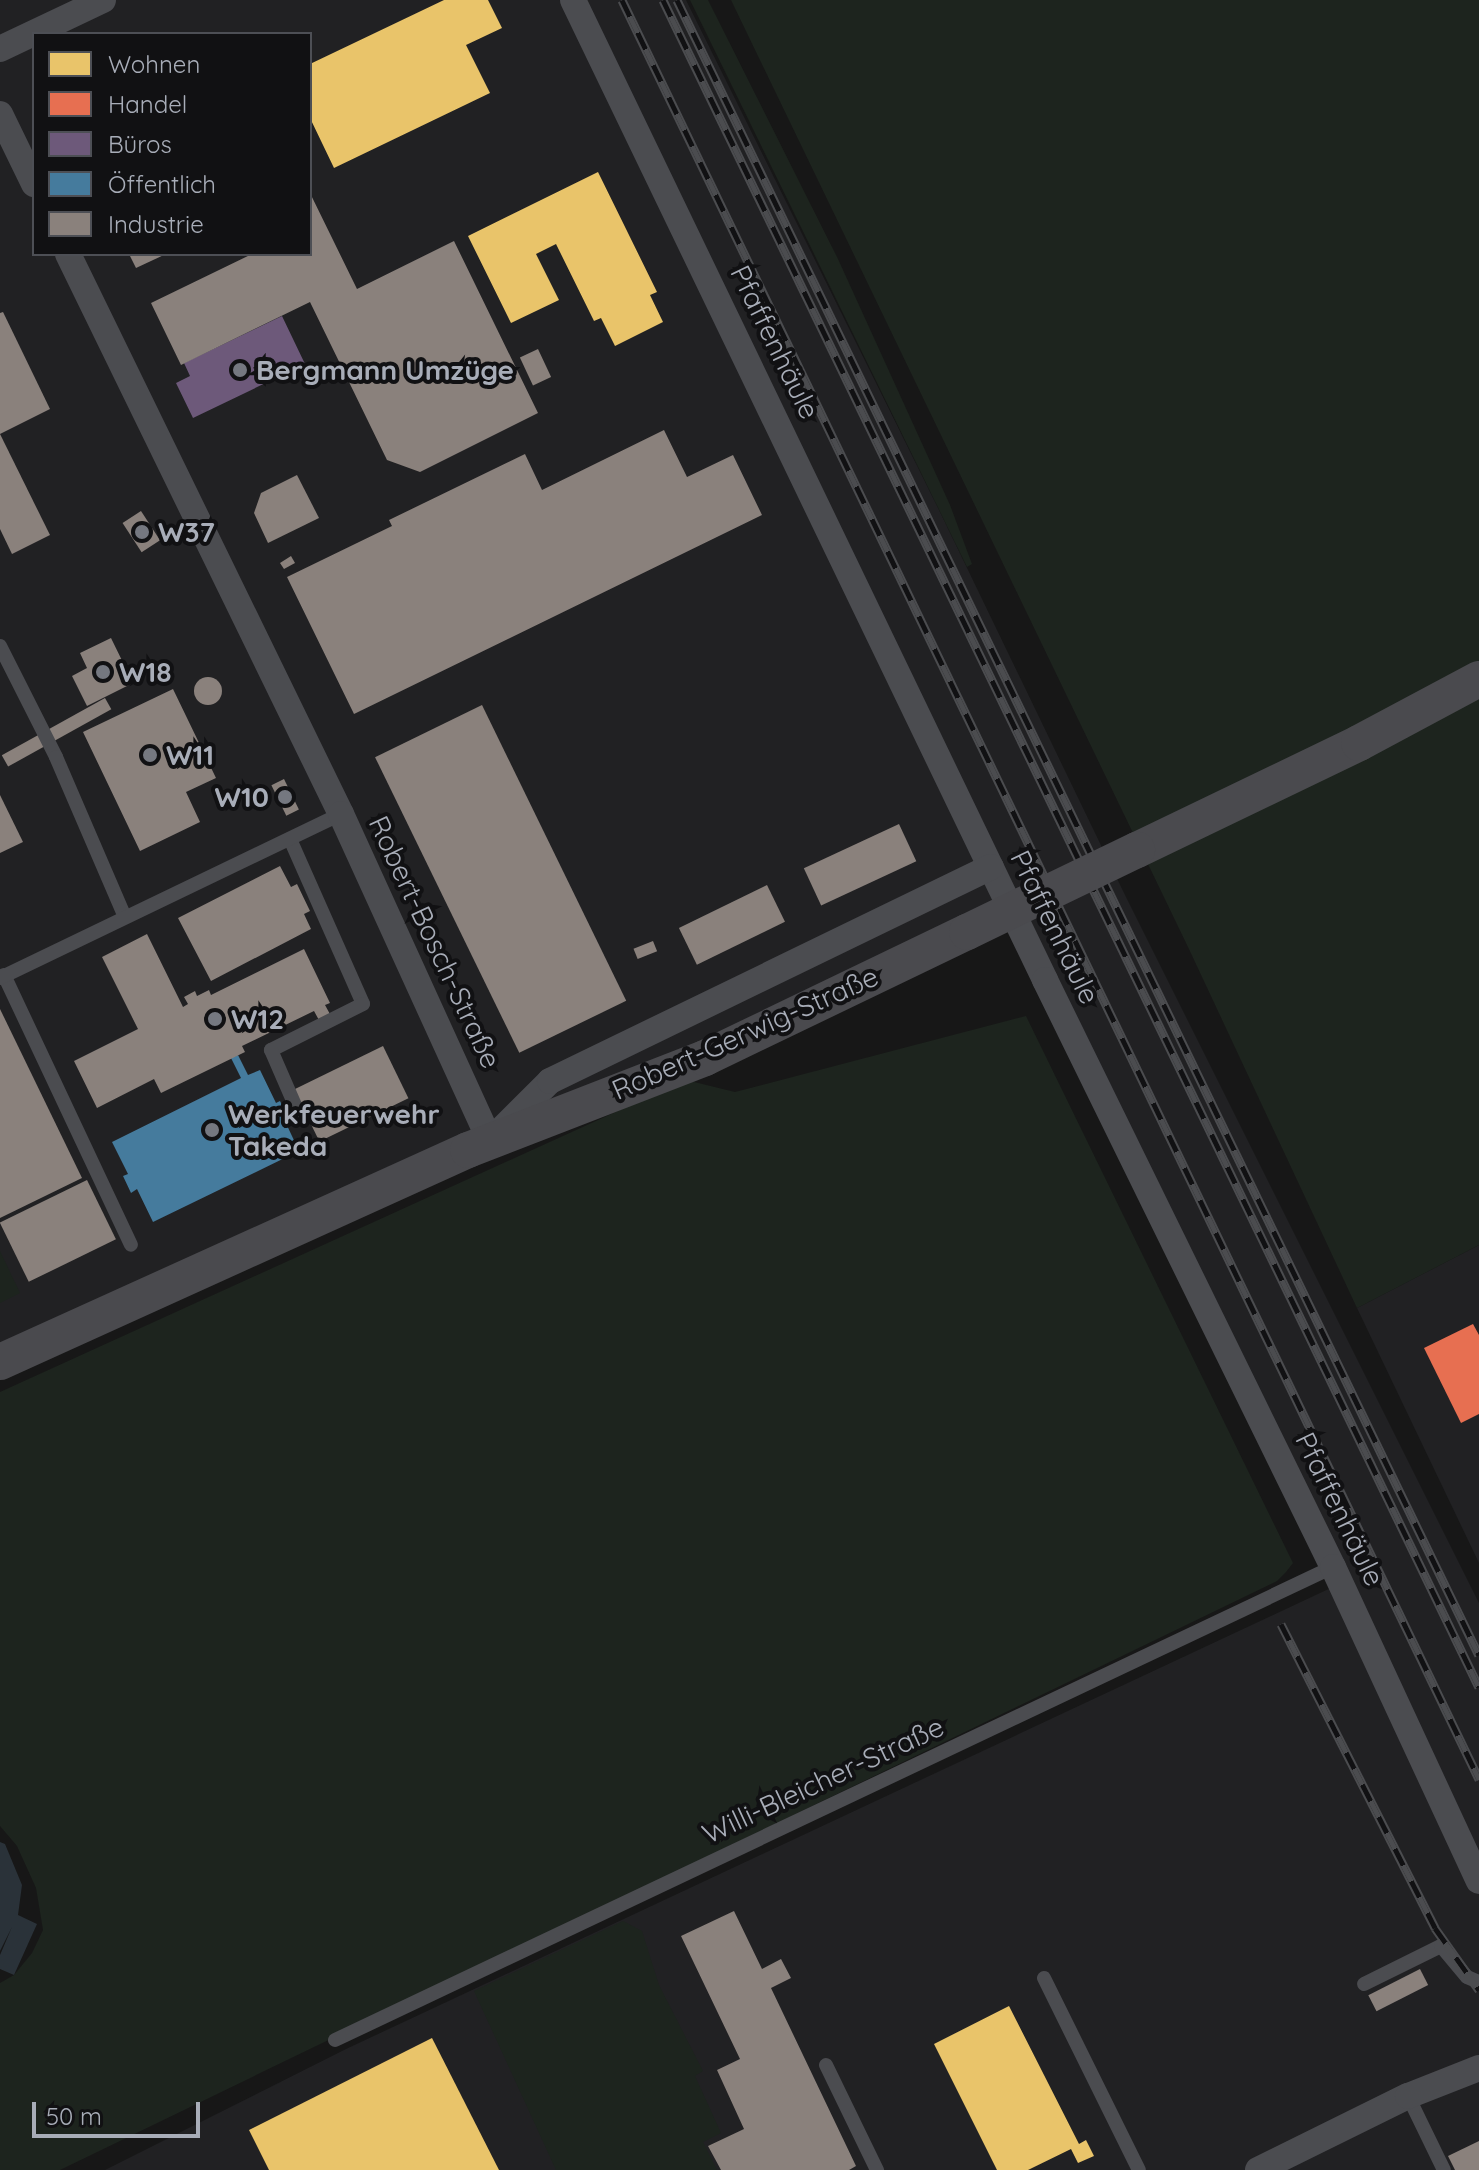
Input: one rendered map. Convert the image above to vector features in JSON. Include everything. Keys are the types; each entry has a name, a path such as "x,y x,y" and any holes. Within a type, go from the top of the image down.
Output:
{"street":[{"path":"36,32 103,0"},
{"name":"Pfaffenhäule","path":"573,0 1333,1567 1479,1881"},
{"path":"0,49 32,34"},
{"path":"0,114 32,180"},
{"name":"Robert-Bosch-Straße","path":"69,256 341,814 490,1141"},
{"name":"Robert-Gerwig-Straße","path":"0,1362 490,1141 705,1058 1359,743 1479,679"},
{"path":"490,1141 550,1081 991,867"},
{"path":"1258,2170 1408,2096 1479,2068"}],"lane":[{"path":"0,646 56,757 125,917"},
{"path":"131,1245 2,976 341,814"},
{"path":"290,839 363,1004 271,1050 298,1112"},
{"name":"Willi-Bleicher-Straße","path":"335,2040 1333,1567"},
{"path":"1364,1984 1441,1946 1467,1977 1479,1982"},
{"path":"1044,1978 1139,2170"},
{"path":"826,2065 877,2170"},
{"path":"1408,2096 1444,2170"}],"shaded area":[{"path":"0,0 686,0 940,512 1125,895 1479,1603 1479,2170 105,2170 346,2049 1352,1578 1006,899 0,1374"},
{"path":"690,0 708,0 838,259 950,505 972,564 967,567"},
{"path":"731,0 1479,0 1479,1245 1357,1308 1188,947"},
{"path":"1026,1016 1293,1563 1286,1572 1277,1581 60,2170 0,2170 0,1983 14,1975 32,1953 43,1930 36,1888 17,1846 0,1826 0,1392 686,1080 735,1092"},
{"path":"1479,1245 1479,1563 1357,1308"},
{"path":"0,1251 20,1293 0,1303"},
{"path":"0,1842 5,1844 22,1885 18,1915 37,1924 14,1975 0,1969 0,1955 12,1927 0,1951"},
{"path":"623,1921 642,1931 659,1985 703,2071 695,2076 721,2133 703,2142 717,2170 556,2170 474,1991"}],"building: Wohnen":[{"path":"444,0 488,0 502,28 466,45 490,93 334,168 312,122 312,63"},
{"path":"598,172 657,292 650,295 663,322 615,346 601,318 594,321 556,244 536,254 559,300 511,323 468,236"},
{"path":"1009,2006 1079,2144 1086,2140 1094,2156 1078,2163 1071,2149 1028,2170 997,2170 934,2044"},
{"path":"432,2038 499,2170 269,2170 249,2130"}],"building: Handel":[{"path":"1473,1324 1479,1335 1479,1414 1461,1423 1424,1348"}],"building: Büros":[{"name":"Bergmann Umzüge","path":"282,316 305,364 193,418 176,383 190,376 184,363"}],"building: Öffentlich":[{"name":"Werkfeuerwehr Takeda","path":"238,1055 248,1075 260,1070 276,1103 280,1101 288,1117 284,1119 299,1151 153,1222 137,1189 131,1193 123,1176 128,1174 112,1142 241,1078 231,1058"}],"building: Industrie":[{"path":"312,197 357,289 454,241 538,413 420,472 387,460 310,302 181,365 151,303 248,256 312,256"},
{"path":"130,256 162,256 136,268"},
{"path":"3,312 50,409 0,434 0,313"},
{"path":"538,349 551,377 533,386 520,357"},
{"path":"664,430 687,477 733,455 762,515 354,714 287,577 392,526 389,520 525,454 542,490"},
{"path":"0,434 50,535 12,554 0,529"},
{"path":"297,475 319,518 268,543 254,513 261,493"},
{"name":"W37","path":"141,511 160,540 142,552 123,523"},
{"path":"291,556 295,563 284,569 280,563"},
{"name":"W18","path":"111,638 133,683 87,706 72,676 87,668 80,653"},
{"path":"208,677 218,681 222,691 218,701 208,705 198,701 194,691 198,681"},
{"name":"W11","path":"173,689 216,778 186,792 200,822 140,851 83,732"},
{"path":"105,698 111,709 8,767 2,755"},
{"path":"482,705 626,1001 519,1053 375,757"},
{"name":"W10","path":"284,779 299,810 286,816 271,785"},
{"path":"0,795 23,842 0,853"},
{"path":"899,824 916,861 821,906 804,868"},
{"path":"280,866 291,887 297,884 310,911 304,914 311,929 211,981 178,918"},
{"path":"767,885 785,922 697,965 679,928"},
{"name":"W12","path":"147,934 183,1007 188,1004 184,997 195,991 197,996 209,990 211,995 304,949 330,1003 325,1005 331,1016 320,1022 314,1011 242,1046 245,1052 161,1093 154,1079 97,1108 74,1061 138,1029 102,957"},
{"path":"653,941 657,951 638,959 634,949"},
{"path":"0,1009 82,1178 0,1218"},
{"path":"383,1046 408,1098 319,1142 294,1089"},
{"path":"87,1180 116,1239 29,1282 0,1222"},
{"path":"734,1911 762,1969 781,1959 791,1978 771,1988 856,2166 849,2170 721,2170 708,2146 744,2129 717,2070 740,2059 681,1936"},
{"path":"1420,1969 1428,1985 1376,2011 1368,1995"},
{"path":"1479,2141 1479,2170 1455,2170 1448,2156"}],"railway":[{"path":"622,0 1479,1779"},
{"path":"663,0 1479,1687"},
{"path":"677,0 1479,1655"},
{"path":"1281,1624 1435,1928 1479,1990"}],"place":[{"name":"Bergmann Umzüge","path":"240,370"},
{"name":"W37","path":"142,532"},
{"name":"W18","path":"103,672"},
{"name":"W11","path":"150,755"},
{"name":"W10","path":"285,797"},
{"name":"W12","path":"215,1019"},
{"name":"Werkfeuerwehr Takeda","path":"212,1130"}]}
